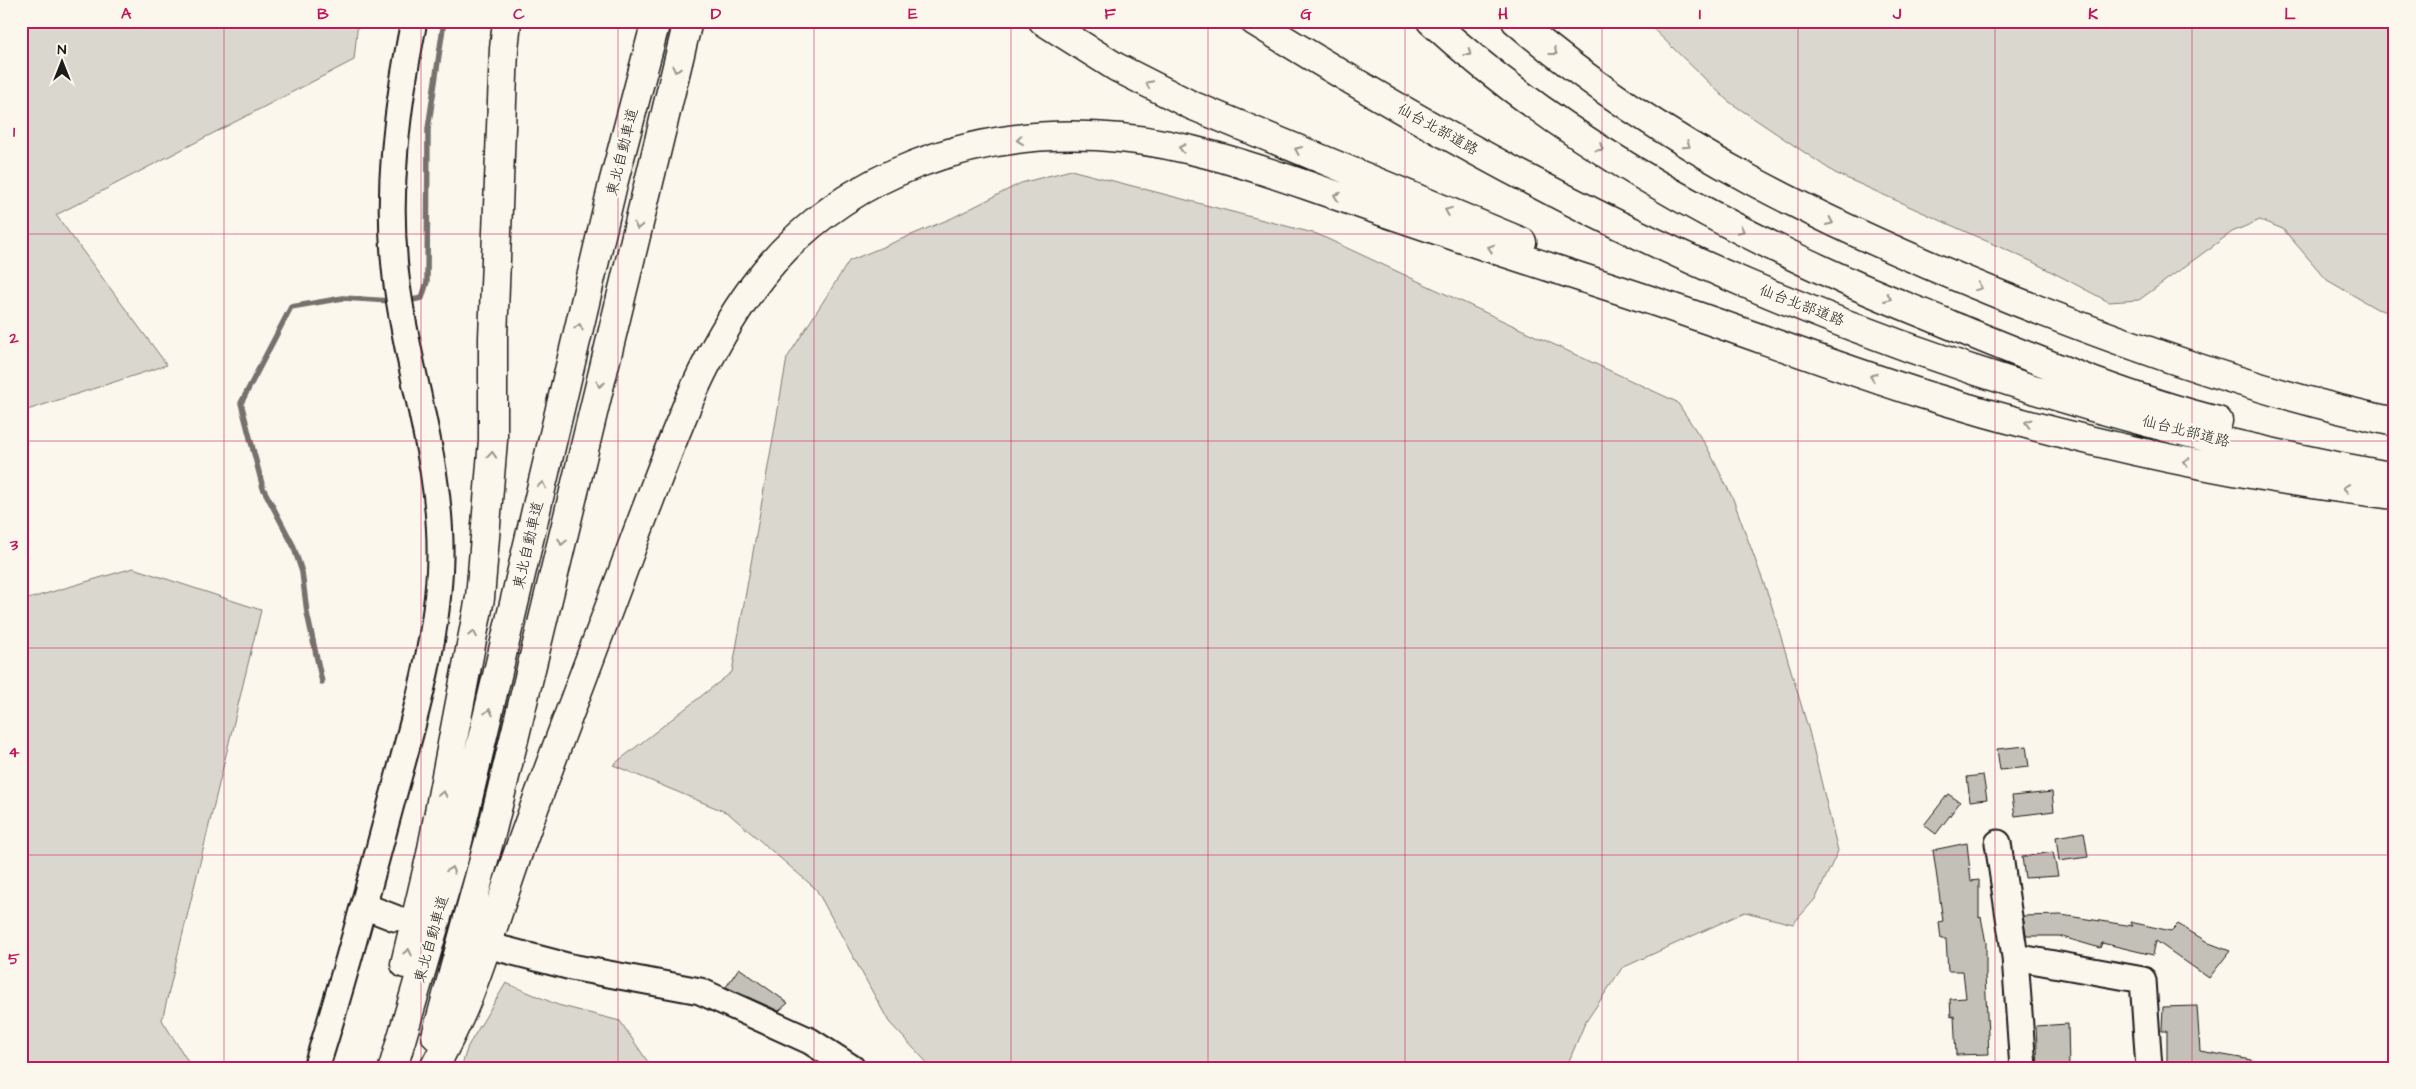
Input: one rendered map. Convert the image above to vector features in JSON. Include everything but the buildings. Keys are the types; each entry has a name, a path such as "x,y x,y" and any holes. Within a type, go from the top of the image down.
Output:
{"highway":[{"path":"380,1068 431,854 480,598 493,440 493,338 504,49 507,21"},
{"name":"東北自動車道","path":"393,1068 454,858 613,184 656,21"},
{"name":"東北自動車道","path":"427,1068 492,830 688,21"},
{"path":"1043,21 1116,68 1191,105 1687,312"},
{"name":"仙台北部道路","path":"1254,21 1350,80 1496,162 1627,229 1747,284 1903,344 1994,376 2088,405 2279,454 2395,477"},
{"path":"1432,21 1456,44 1523,96 1603,150 1731,225 1842,279 2012,350 2166,406 2395,468"},
{"path":"1516,21 1610,95 1706,157 1826,220 1950,275 2076,325 2196,367 2345,411 2395,422"},
{"path":"434,1068 466,1003 527,828 697,382 717,341 754,286 784,248 822,214 860,191 922,160 969,147 1069,136 1120,138 1183,148 1250,166 1456,237 1687,312 1926,395 2096,442 2206,466 2395,494"}],"street":[{"path":"316,1068 364,906 426,673 436,618 440,557 438,508 400,302 392,213 394,143 402,78 414,21"},
{"path":"1998,843 2015,957 2023,1068"},
{"path":"364,906 395,918"},
{"path":"498,948 571,967 700,991 810,1041 852,1068"},
{"path":"2015,957 2143,980 2149,1068"}],"shaded area":[{"path":"21,21 358,21 354,60 56,215 167,365 21,412"},
{"path":"1645,21 2395,21 2395,314 2377,309 2327,280 2283,229 2260,220 2232,232 2139,300 2109,302 2033,262 1835,173 1728,101"},
{"path":"1071,170 1317,234 1677,402 1707,447 1733,499 1770,600 1809,731 1838,851 1816,898 1793,924 1745,912 1622,968 1585,1023 1566,1068 932,1068 889,1022 816,889 728,813 613,765 732,672 787,358 849,261 952,218 1021,183"},
{"path":"133,568 261,610 162,1020 192,1068 21,1068 21,601"},
{"path":"506,983 558,1005 620,1021 652,1068 461,1068 468,1046"}],"waterway":[{"path":"407,301 422,298 427,282 428,129 444,21"},
{"path":"322,682 307,613 302,572 293,545 263,488 241,403 291,307 343,298 392,301"}]}
